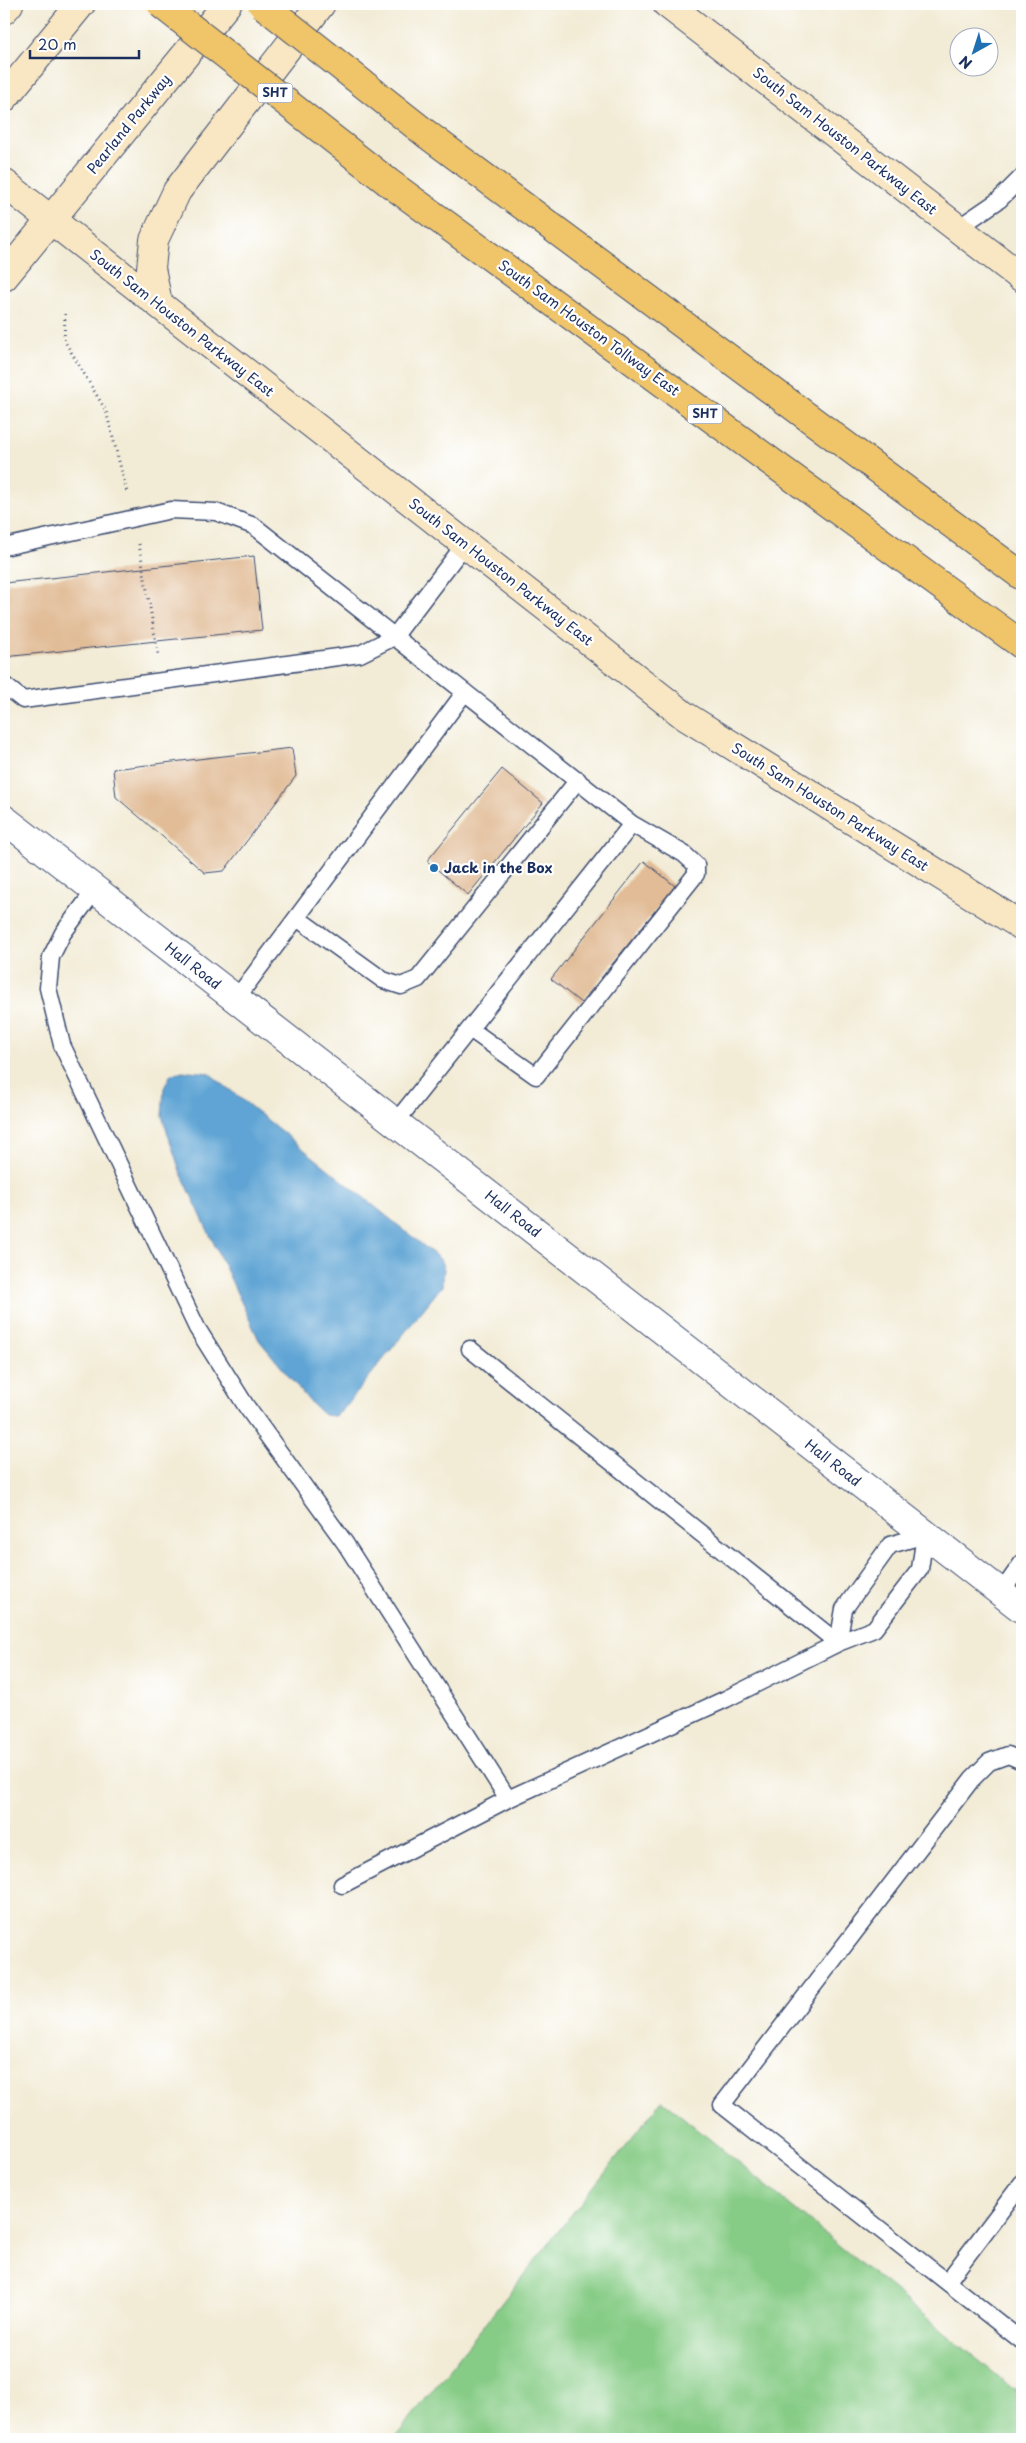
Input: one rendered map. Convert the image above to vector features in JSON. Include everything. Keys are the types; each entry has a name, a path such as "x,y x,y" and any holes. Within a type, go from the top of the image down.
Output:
{"highway":[{"name":"South Sam Houston Tollway East","path":"161,4 388,182 1022,646"},
{"path":"262,4 429,136 1022,576"}],"main road":[{"path":"4,10 9,4"},
{"path":"4,98 81,4"},
{"name":"Pearland Parkway","path":"4,277 227,4"},
{"path":"158,303 151,268 154,240 177,191 321,4"},
{"name":"South Sam Houston Parkway East","path":"667,4 1022,278"},
{"name":"South Sam Houston Parkway East","path":"4,183 685,716 1022,926"}],"street":[{"name":"Hall Road","path":"4,819 1022,1609"}],"lane":[{"path":"958,228 1006,194 1022,177"},
{"path":"4,547 171,510 216,512 254,526 632,824 684,854 696,866 696,874 536,1076 470,1029"},
{"path":"4,685 23,700 360,654 394,637 466,544"},
{"path":"236,1000 465,692"},
{"path":"297,918 383,980 401,986 418,980 578,780"},
{"path":"395,1123 632,824"},
{"path":"95,890 62,933 51,957 48,988 62,1045 197,1328 246,1406 345,1543 508,1799"},
{"path":"470,1349 838,1643"},
{"path":"342,1884 508,1799 726,1699 838,1643 874,1629 920,1569 926,1535 890,1545 844,1609 838,1643"},
{"path":"1001,1593 1022,1563"},
{"path":"1022,1761 1008,1755 989,1762 972,1779 722,2105 1022,2341"},
{"path":"947,2282 1022,2183"}],"green space":[{"path":"662,2100 1022,2396 1022,2439 394,2439"}],"water":[{"path":"190,1071 209,1073 440,1259 444,1269 442,1286 342,1411 334,1416 324,1415 310,1402 259,1340 180,1171 162,1116 164,1088 171,1074"}],"building":[{"path":"254,556 262,630 4,657 4,583"},
{"path":"292,748 296,776 224,871 205,873 116,797 113,769"},
{"path":"502,769 543,803 468,895 427,861"},
{"path":"644,861 675,886 581,1003 551,979"}],"place":[{"name":"Jack in the Box","path":"434,868"}]}
